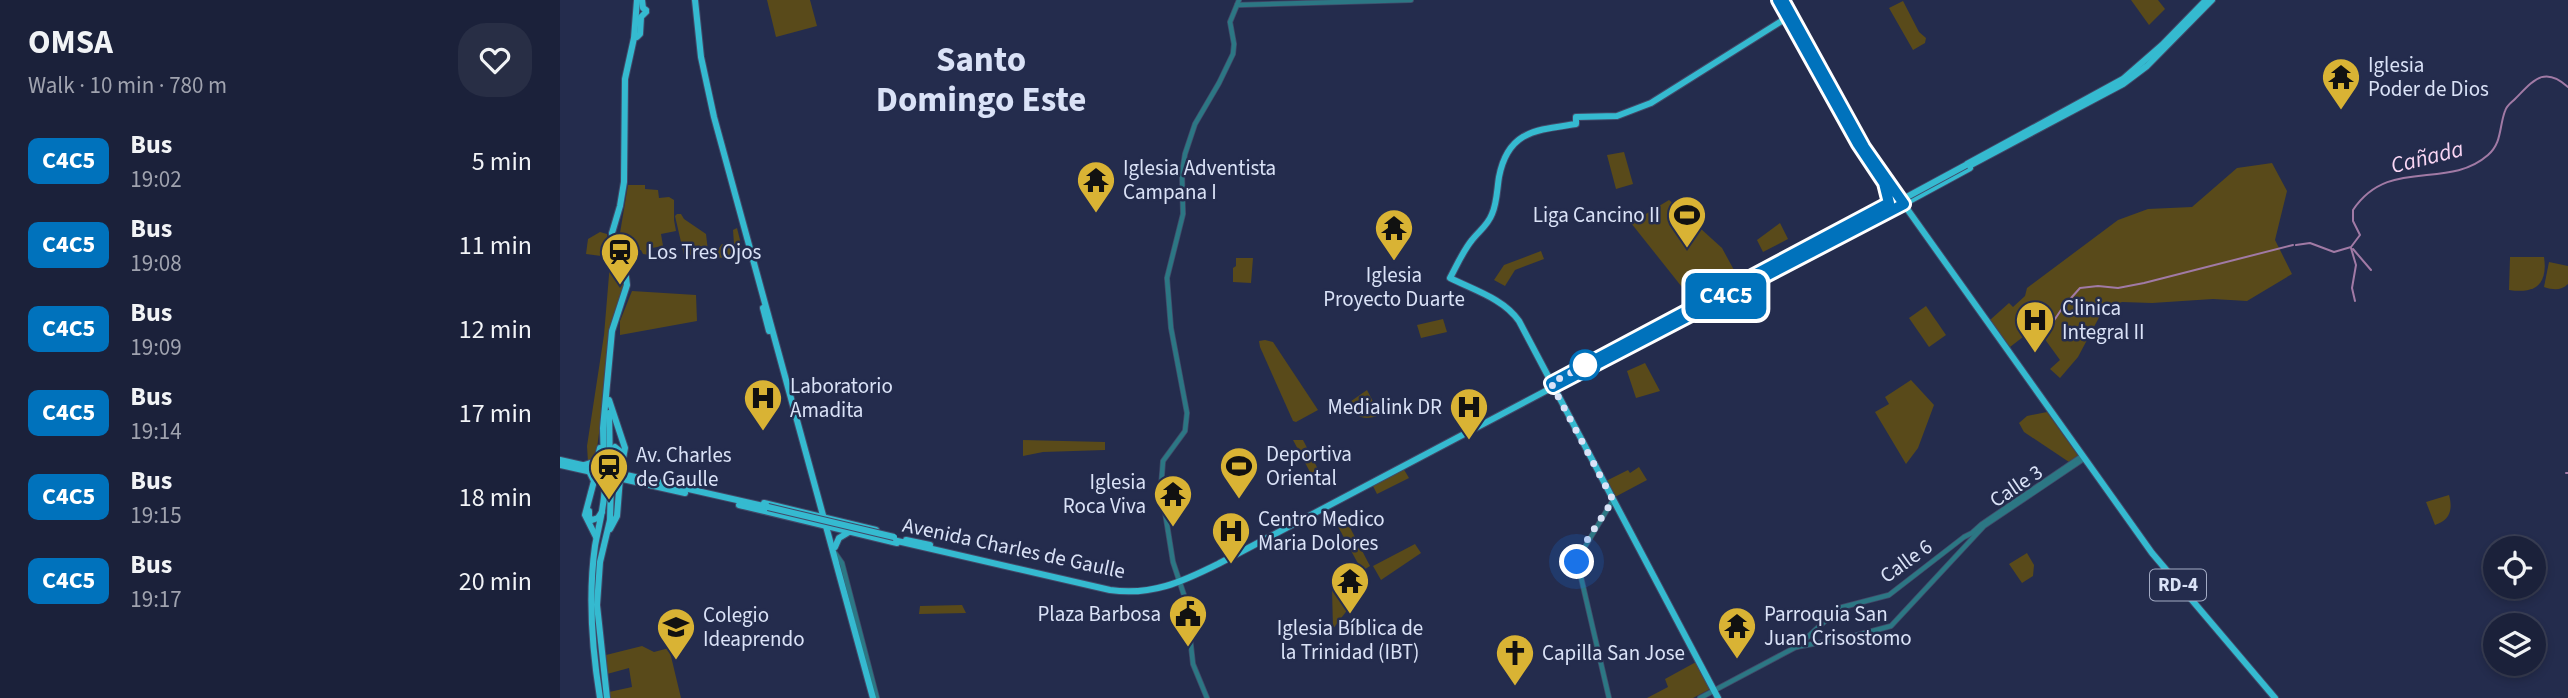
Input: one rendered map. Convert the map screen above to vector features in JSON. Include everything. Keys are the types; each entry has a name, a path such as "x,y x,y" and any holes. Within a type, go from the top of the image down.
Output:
{"main road":[{"path":"596,541 603,516 609,454 609,400 616,328 629,287 628,275 614,235 626,191 628,72 643,11 639,0"},
{"path":"607,698 597,605 600,562 612,501 607,474 605,408 612,331 627,285 612,244 611,233 622,201 625,79 639,0"},
{"path":"694,0 694,41 706,102 821,516 835,553 873,698"},
{"name":"RD-4","path":"1781,0 1858,144 1884,183 1889,196 1899,202"},
{"name":"RD-4","path":"1781,0 1864,147 1899,202 2152,553 2275,698"},
{"path":"1829,240 2113,86 2212,0"},
{"path":"1976,161 2116,89 2155,59 2202,7"},
{"path":"634,27 643,11"},
{"path":"1718,698 1519,321 1510,310 1498,302 1450,278 1471,241 1492,215 1502,165 1510,148 1530,132 1576,120 1616,116 1651,103 1788,17"},
{"path":"2116,89 2129,89 2131,78"},
{"name":"Avenida Charles de Gaulle","path":"560,463 768,508 1116,591 1154,590 1180,581 1254,543 1976,161"},
{"path":"609,400 625,448 619,475"},
{"path":"583,466 595,462 598,458 605,408"},
{"path":"607,533 617,516 620,451 615,447 609,454"},
{"name":"Avenida Charles de Gaulle","path":"560,463 619,475"},
{"path":"589,471 594,479 586,518 595,531 596,541 592,606 600,698"},
{"path":"604,507 596,520 589,517 595,486 607,474"},
{"path":"737,502 747,499 805,512 916,544"},
{"path":"805,512 814,510 817,500"},
{"path":"817,500 828,514 845,522"},
{"path":"737,502 849,532 916,544"},
{"path":"805,521 819,527 828,540"},
{"path":"824,525 873,698"},
{"path":"835,553 836,542 849,532"}],"street":[{"path":"1207,698 1193,664 1186,601 1171,552 1161,476 1166,455 1185,430 1187,413 1172,340 1167,278 1183,214 1182,173 1185,154 1195,124 1233,54 1230,22 1238,2 1411,0"},
{"name":"Calle 3","path":"1964,537 2083,457"},
{"name":"Calle 3","path":"1796,648 1891,626 1984,526 2083,457"},
{"path":"1609,698 1577,559 1613,500"},
{"name":"Calle 6","path":"1796,648 1839,608 1889,595 1964,537"},
{"path":"1700,698 1796,648"}],"shaded area":[{"path":"767,0 810,0 817,26 776,37"},
{"path":"2131,0 2158,0 2165,9 2149,25"},
{"path":"1903,1 1919,32 1926,38 1925,43 1913,50 1889,8"},
{"path":"1624,152 1633,184 1616,189 1607,155"},
{"path":"2272,163 2287,191 2275,240 2292,274 2247,301 2213,299 2122,302 2104,308 2078,357 2060,378 2050,369 2060,360 2036,327 2010,347 1990,320 2009,303 2013,307 2025,296 2027,288 2118,220 2148,209 2192,207 2237,168"},
{"path":"628,185 645,185 645,189 658,190 659,198 669,197 674,200 676,231 661,234 663,246 652,248 649,255 636,250 637,258 626,255 620,233"},
{"path":"1669,200 1722,248 1741,283 1697,306 1631,223"},
{"path":"681,214 706,234 708,251 702,255 684,255 675,216"},
{"path":"1780,223 1788,239 1763,252 1757,240"},
{"path":"737,228 743,252 724,258 705,256 717,251 722,244 734,244 733,230"},
{"path":"600,232 607,234 609,257 586,254 588,239"},
{"path":"1541,251 1544,259 1515,270 1505,286 1494,280 1504,265"},
{"path":"2510,257 2544,257 2544,274 2538,285 2526,290 2509,290"},
{"path":"1236,258 1253,258 1251,283 1233,282"},
{"path":"617,262 620,265 624,288 614,319 596,456 588,462 587,446 604,335 610,263"},
{"path":"2549,262 2568,266 2568,284 2563,288 2544,287"},
{"path":"632,291 696,295 697,321 620,335 620,321"},
{"path":"1926,306 1946,335 1929,347 1909,318"},
{"path":"1443,319 1447,332 1421,338 1417,325"},
{"path":"1259,341 1273,342 1318,410 1296,422 1293,421 1260,347"},
{"path":"1645,363 1660,391 1636,398 1627,371"},
{"path":"1911,380 1934,405 1918,448 1906,464 1875,412 1889,404 1885,397"},
{"path":"1367,390 1380,415 1361,417 1347,404"},
{"path":"2047,412 2079,457 2069,462 2024,432 2019,423 2027,416"},
{"path":"1023,440 1105,442 1105,450 1043,452 1023,456"},
{"path":"1293,440 1303,440 1325,483 1318,487"},
{"path":"1639,467 1647,480 1615,497 1606,481"},
{"path":"1403,468 1409,478 1377,494 1372,484"},
{"path":"2449,495 2449,514 2435,525 2426,502"},
{"path":"1344,516 1370,566 1362,571 1335,521"},
{"path":"1415,544 1421,553 1381,580 1373,566"},
{"path":"2027,553 2034,565 2033,576 2022,583 2009,564"},
{"path":"1362,573 1364,587 1333,629 1332,589 1344,582 1351,594 1353,593 1348,581"},
{"path":"962,605 966,613 919,614 920,606"},
{"path":"642,646 654,652 669,648 681,698 611,698 609,692 632,687 629,668 607,674 606,655"},
{"path":"1696,662 1710,689 1693,698 1647,698 1668,687 1665,679"}],"waterway":[{"name":"Cañada","path":"2296,245 2310,243 2334,252 2351,247 2360,235 2353,221 2353,210 2367,194 2401,178 2455,171 2472,165 2493,150 2507,107 2533,81 2545,76 2552,77 2568,87"},
{"name":"Cañada","path":"2049,328 2080,288 2118,288 2144,283 2293,245"},
{"path":"2351,248 2356,265 2352,288 2355,301"},
{"path":"2353,249 2371,270"}],"bus line":[{"name":"C4C5","path":"1778,0 1858,144 1884,183 1889,203 1551,383 1553,387 1904,204 1864,147 1783,0"}],"place":[{"name":"Iglesia Poder de Dios","path":"2341,111"},
{"name":"Iglesia Adventista Campana I","path":"1096,214"},
{"name":"Liga Cancino II","path":"1687,249"},
{"name":"Iglesia Proyecto Duarte","path":"1394,262"},
{"name":"Los Tres Ojos","path":"620,286"},
{"name":"Clinica Integral II","path":"2035,354"},
{"name":"Laboratorio Amadita","path":"763,432"},
{"name":"Medialink DR","path":"1469,441"},
{"name":"Deportiva Oriental","path":"1239,500"},
{"name":"Av. Charles de Gaulle","path":"609,501"},
{"name":"Iglesia Roca Viva","path":"1173,528"},
{"name":"Centro Medico Maria Dolores","path":"1231,565"},
{"name":"Iglesia Bíblica de la Trinidad (IBT)","path":"1350,615"},
{"name":"Plaza Barbosa","path":"1188,648"},
{"name":"Parroquia San Juan Crisostomo","path":"1737,660"},
{"name":"Colegio Ideaprendo","path":"676,661"},
{"name":"Capilla San Jose","path":"1515,687"}],"district":[{"name":"Santo Domingo Este","path":"981,80"}],"route":[{"path":"1577,562 1580,551 1613,500 1551,383 1590,363 1585,365"}]}
